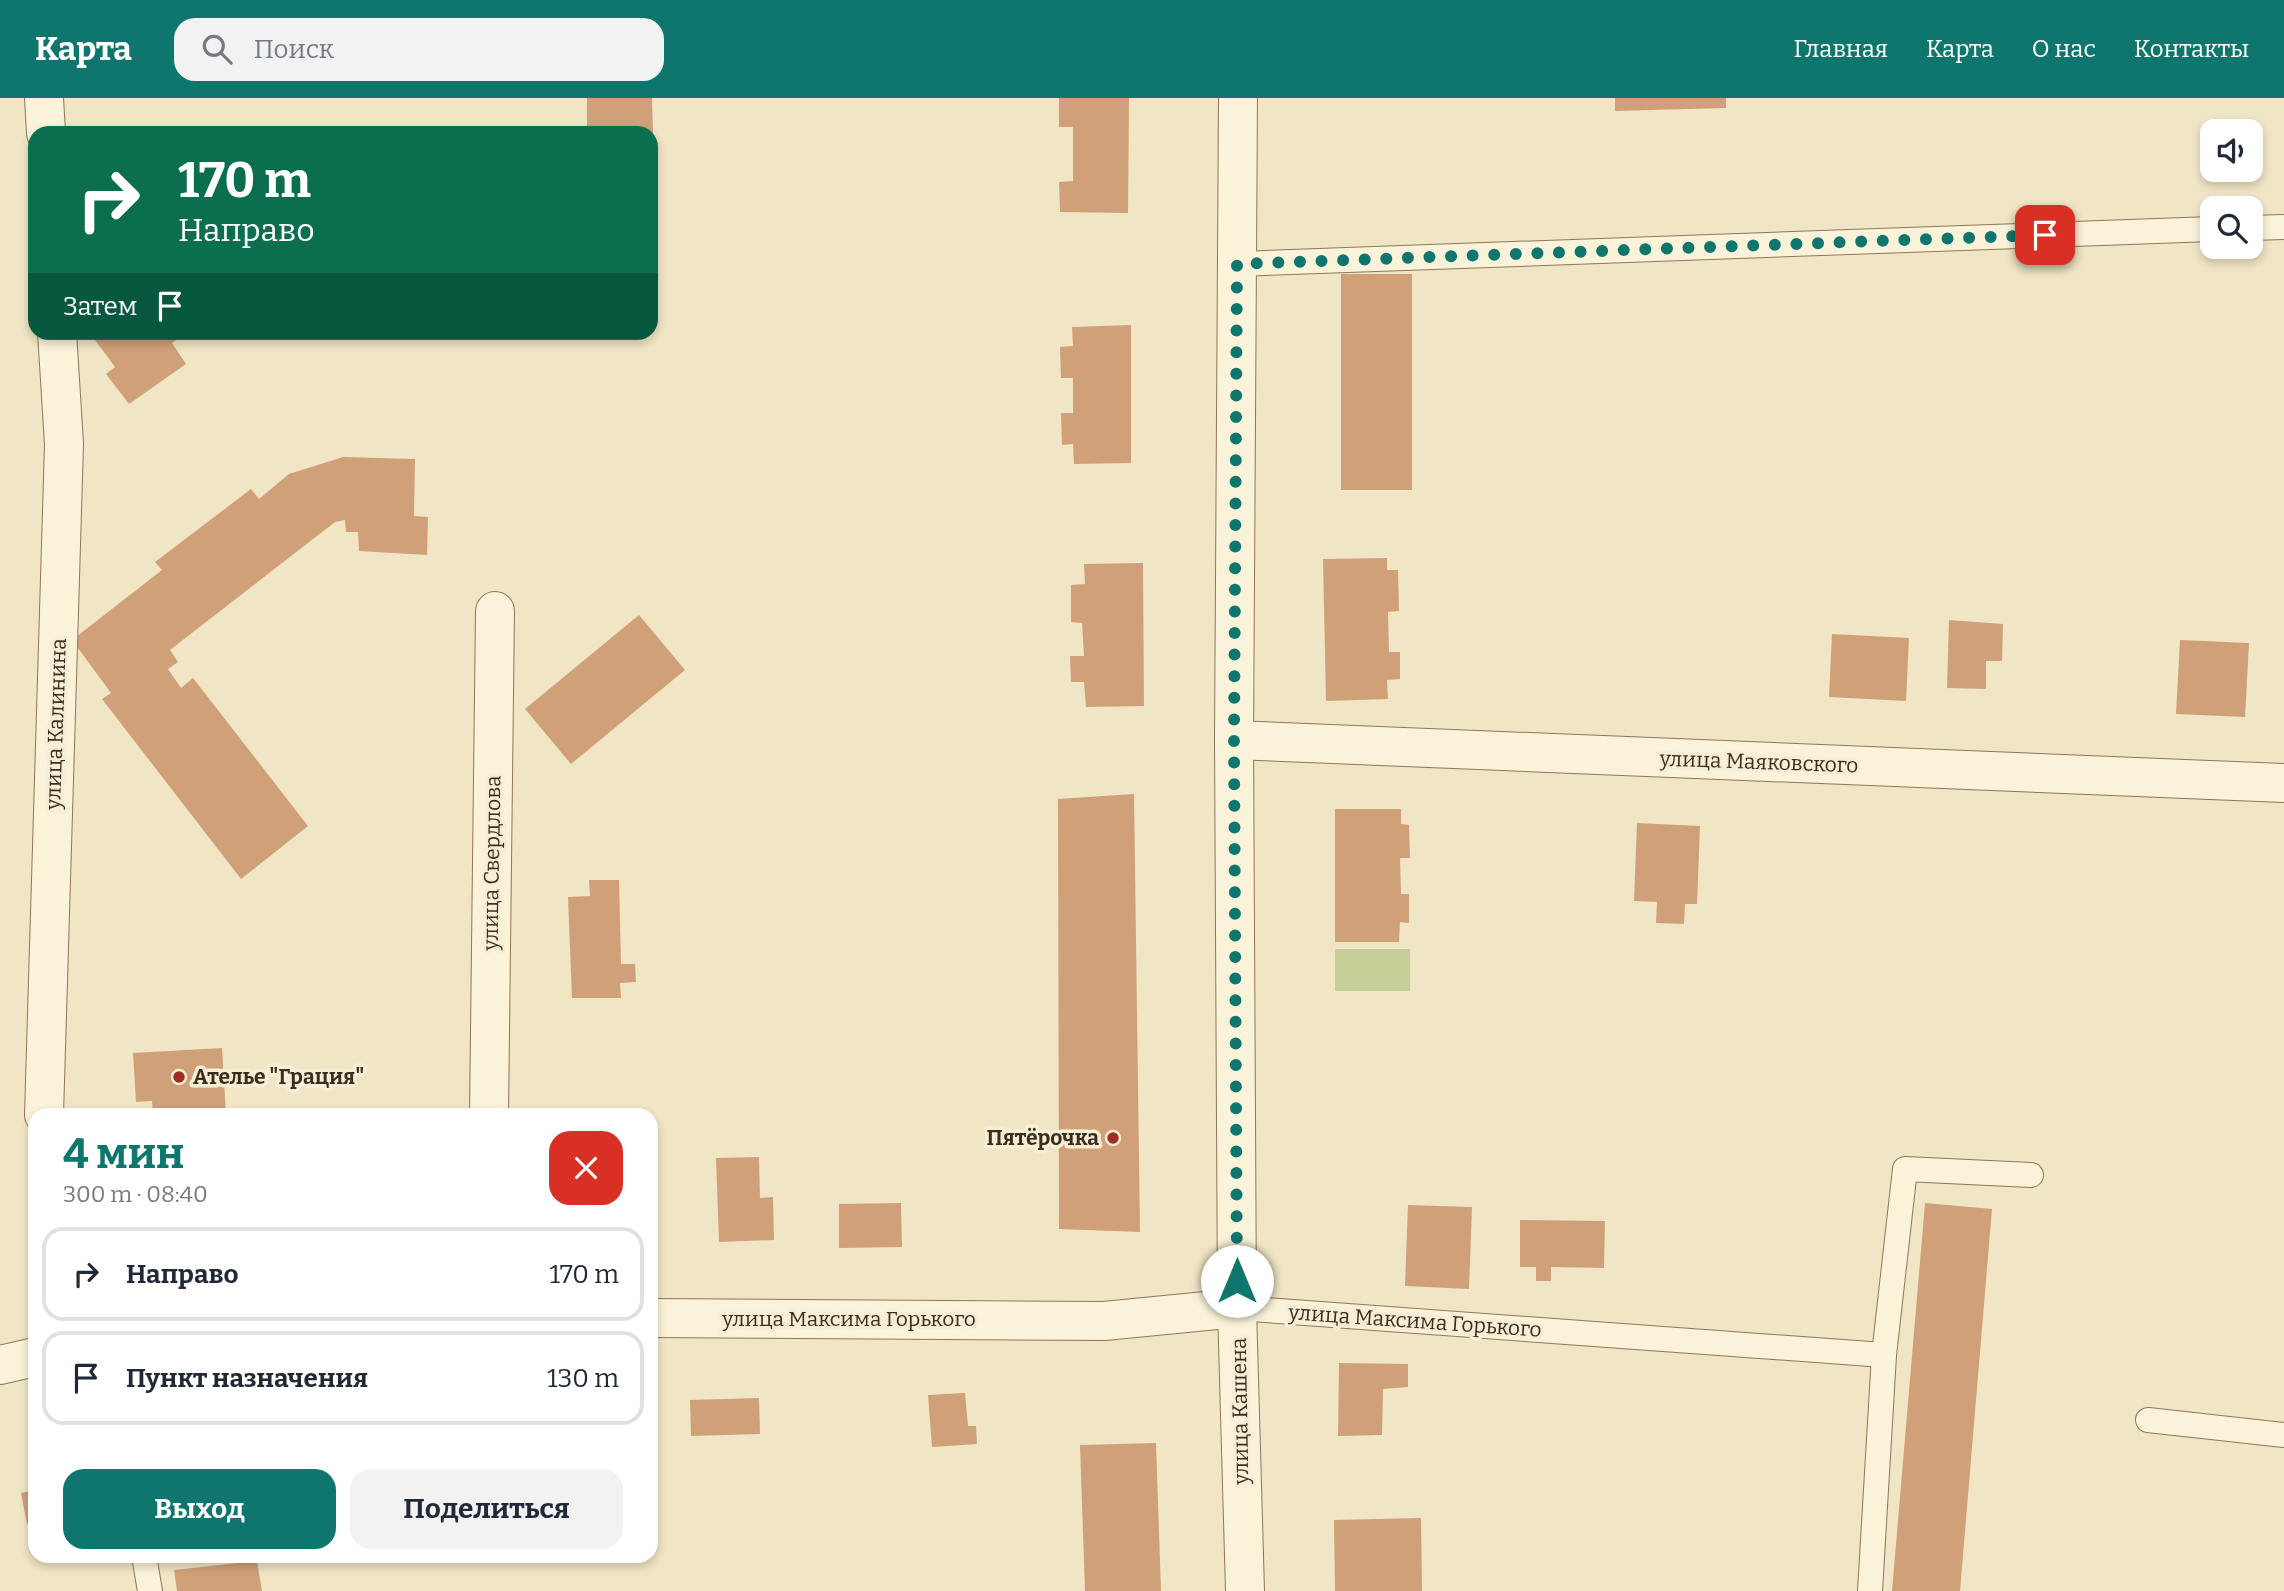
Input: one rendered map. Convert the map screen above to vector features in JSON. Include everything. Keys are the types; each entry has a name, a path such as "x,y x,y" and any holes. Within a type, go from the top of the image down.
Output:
{"street":[{"path":"44,98 46,126"},
{"name":"улица Кашена","path":"1238,98 1234,740 1237,1308 1245,1591"},
{"name":"улица Калинина","path":"44,1108 64,444 58,340"},
{"name":"улица Свердлова","path":"489,1108 495,611"},
{"name":"улица Маяковского","path":"1234,740 2284,783"},
{"name":"улица Максима Горького","path":"658,1318 1104,1321 1237,1308"},
{"path":"0,1366 28,1359"}],"lane":[{"path":"2263,228 2284,227"},
{"path":"1237,264 2200,229"},
{"path":"1870,1591 1884,1355 1905,1169 2031,1175"},
{"name":"улица Максима Горького","path":"1237,1308 1884,1355"},
{"path":"2148,1420 2284,1434"},
{"path":"145,1563 149,1591"}],"green space":[{"path":"1335,949 1410,949 1410,991 1335,991"}],"building":[{"path":"587,98 652,98 653,126 587,126"},
{"path":"1059,98 1129,98 1128,213 1060,212 1059,182 1073,181 1073,127 1059,127"},
{"path":"1615,98 1726,98 1726,108 1615,111"},
{"path":"1341,274 1412,274 1412,490 1341,490"},
{"path":"1131,325 1131,463 1074,464 1073,444 1062,445 1061,413 1073,413 1073,378 1061,378 1060,347 1073,346 1072,327"},
{"path":"95,340 176,340 172,343 186,364 129,404 106,374 115,367"},
{"path":"343,457 415,459 414,516 428,517 427,555 359,551 358,532 346,532 345,520 335,522 170,650 178,662 168,669 181,688 193,678 308,826 241,879 102,699 111,693 72,640 162,570 155,562 251,489 259,499 289,474"},
{"path":"1387,558 1387,570 1398,570 1399,611 1388,612 1389,652 1400,652 1400,679 1387,680 1388,699 1326,701 1323,559"},
{"path":"1143,563 1144,706 1086,707 1084,682 1071,682 1070,656 1084,656 1082,623 1071,622 1071,585 1085,584 1084,564"},
{"path":"639,615 685,670 571,764 525,709"},
{"path":"1949,620 2003,624 2002,661 1986,661 1986,689 1947,688"},
{"path":"1832,634 1909,638 1906,701 1829,697"},
{"path":"2180,640 2249,643 2245,717 2176,714"},
{"path":"1134,794 1140,1232 1059,1229 1058,799"},
{"path":"1335,809 1401,809 1401,824 1409,825 1410,858 1400,858 1401,894 1409,894 1409,923 1400,922 1399,942 1335,942"},
{"path":"1637,823 1700,826 1697,904 1685,904 1684,924 1656,923 1657,902 1634,901"},
{"path":"589,880 619,880 621,964 635,964 636,982 620,983 621,998 572,998 568,897 590,896"},
{"name":"Ателье \"Грация\"","path":"222,1048 226,1108 152,1108 152,1101 136,1102 133,1053"},
{"path":"759,1157 760,1198 773,1197 774,1240 719,1242 716,1158"},
{"path":"901,1203 902,1247 839,1248 839,1204"},
{"path":"1925,1203 1992,1209 1960,1591 1892,1591"},
{"path":"1408,1205 1472,1207 1469,1289 1405,1286"},
{"path":"1520,1220 1605,1221 1604,1268 1551,1267 1551,1281 1536,1281 1536,1267 1520,1267"},
{"path":"1339,1363 1408,1364 1408,1387 1383,1389 1382,1435 1338,1436"},
{"path":"965,1393 968,1426 976,1426 977,1444 932,1447 928,1395"},
{"path":"759,1398 760,1434 691,1436 690,1400"},
{"path":"1156,1443 1161,1591 1085,1591 1080,1445"},
{"path":"28,1492 27,1524 21,1493"},
{"path":"1421,1518 1422,1591 1335,1591 1334,1520"},
{"path":"257,1563 262,1591 177,1591 174,1570"}],"place":[{"name":"Ателье \"Грация\"","path":"179,1077"},
{"name":"Пятёрочка","path":"1113,1138"}],"route":[{"path":"1237,1281 1234,740 1237,264 2045,235"}]}
